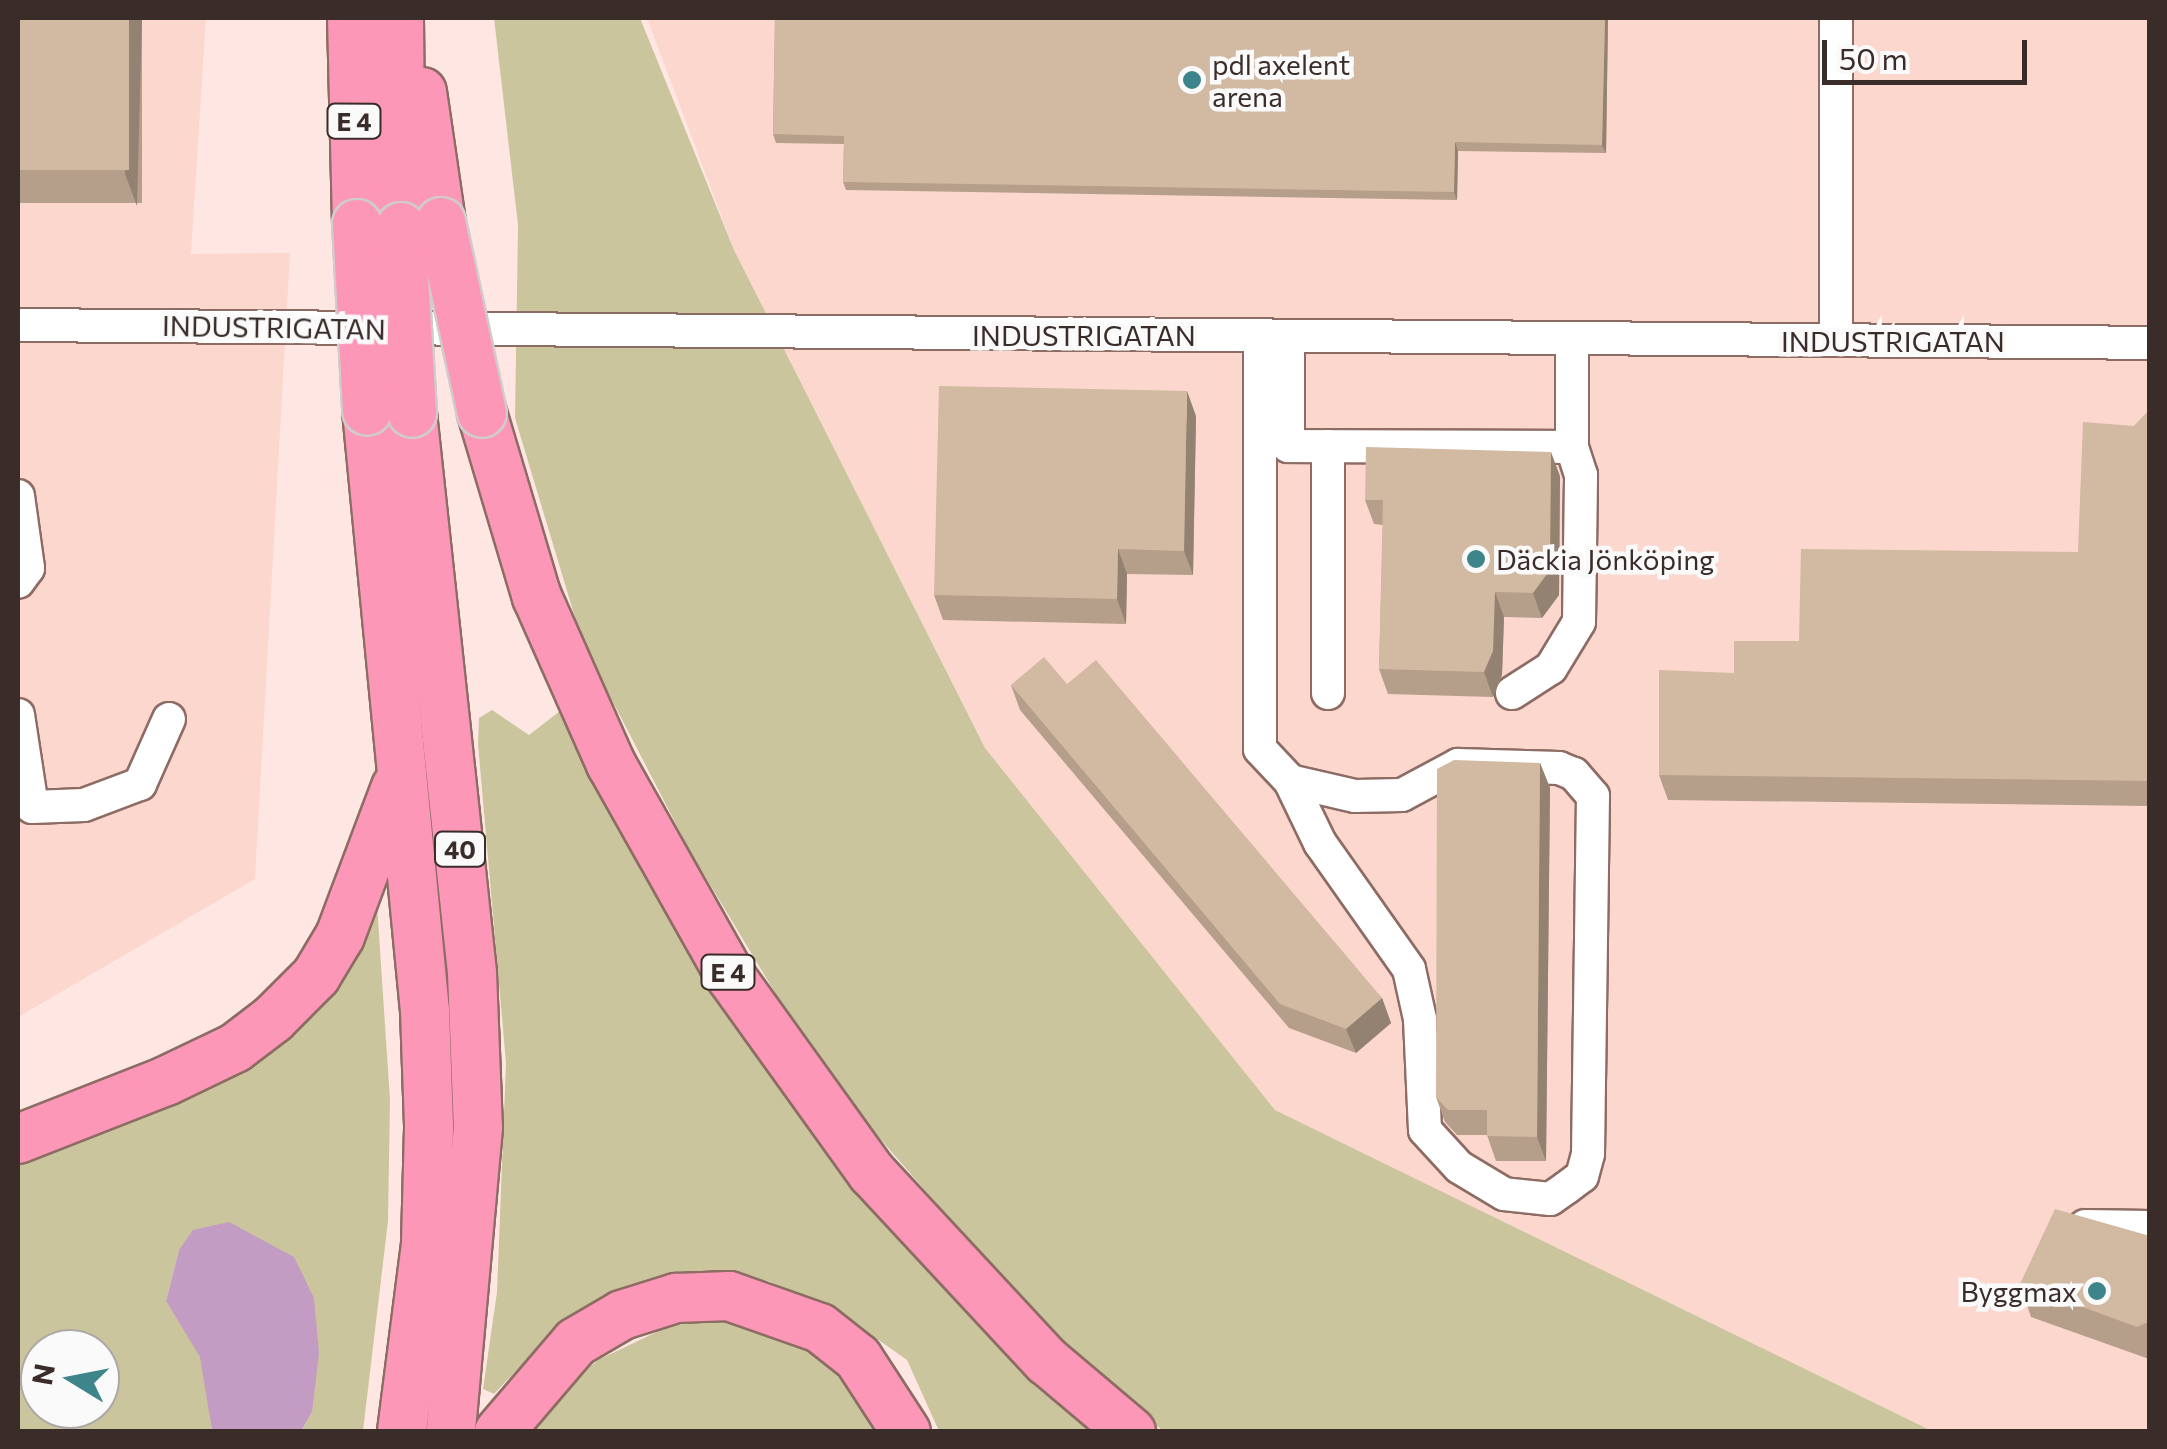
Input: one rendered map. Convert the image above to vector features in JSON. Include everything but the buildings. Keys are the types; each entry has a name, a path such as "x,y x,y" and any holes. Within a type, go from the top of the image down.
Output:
{"highway":[{"name":"E 4","path":"352,18 400,224 482,413 537,597 610,764 730,977 872,1173 1048,1361 1131,1432"},
{"name":"40","path":"399,18 400,224 389,412 472,973 478,1127 451,1432"},
{"name":"E 4","path":"400,224 416,18"},
{"path":"389,412 401,774 425,1011 429,1128 426,1244 402,1432"},
{"path":"18,1139 166,1081 234,1048 273,1018 316,976 340,936 401,774"},
{"path":"499,1432 538,1381 592,1333 676,1298 729,1296 820,1328 858,1358 906,1432"}],"street":[{"path":"1836,18 1836,339"},
{"name":"INDUSTRIGATAN","path":"18,324 1572,342 1836,339 2150,343"},
{"path":"1274,337 1288,446 1572,447"},
{"path":"1274,337 1256,728 1260,749 1290,781 1320,843 1409,970 1420,1020 1426,1130 1459,1167 1504,1194 1550,1199 1582,1176 1588,1154 1593,796 1574,774 1558,768 1458,765 1402,795 1355,796 1290,781"},
{"path":"1512,693 1550,668 1579,622 1581,476 1572,447 1572,342"},
{"path":"1328,446 1328,693"},
{"path":"18,496 28,568 18,582"},
{"path":"18,715 32,807 84,805 140,784 169,719"},
{"path":"2085,1226 2150,1227"}],"shaded area":[{"path":"18,18 206,18 191,254 290,253 255,879 18,1017"},
{"path":"494,18 640,18 734,250 985,748 1275,1110 1932,1431 1165,1432 1120,1399 1008,1286 824,1074 691,853 583,644 515,418 518,225"},
{"path":"647,18 2149,18 2149,1431 1932,1431 1275,1110 985,748 734,250"},
{"path":"492,710 529,735 560,711 630,841 1101,1431 939,1431 907,1360 850,1320 769,1281 688,1273 613,1295 545,1340 494,1394 483,1389 497,1292 506,1063 478,744 479,718"},
{"path":"377,904 390,1100 388,1221 363,1431 301,1431 312,1412 179,1250 166,1301 201,1357 212,1431 18,1431 18,1156 171,1099"},
{"path":"229,1222 294,1257 314,1298 319,1353 312,1412 301,1431 212,1431 200,1357 166,1301 179,1250 193,1230"},
{"path":"716,1318 773,1333 823,1359 859,1394 880,1432 526,1432 551,1397 598,1360 667,1327"}],"place":[{"name":"pdl axelent arena","path":"1192,80"},
{"name":"Däckia Jönköping","path":"1476,559"},
{"name":"Byggmax","path":"2097,1291"}]}
